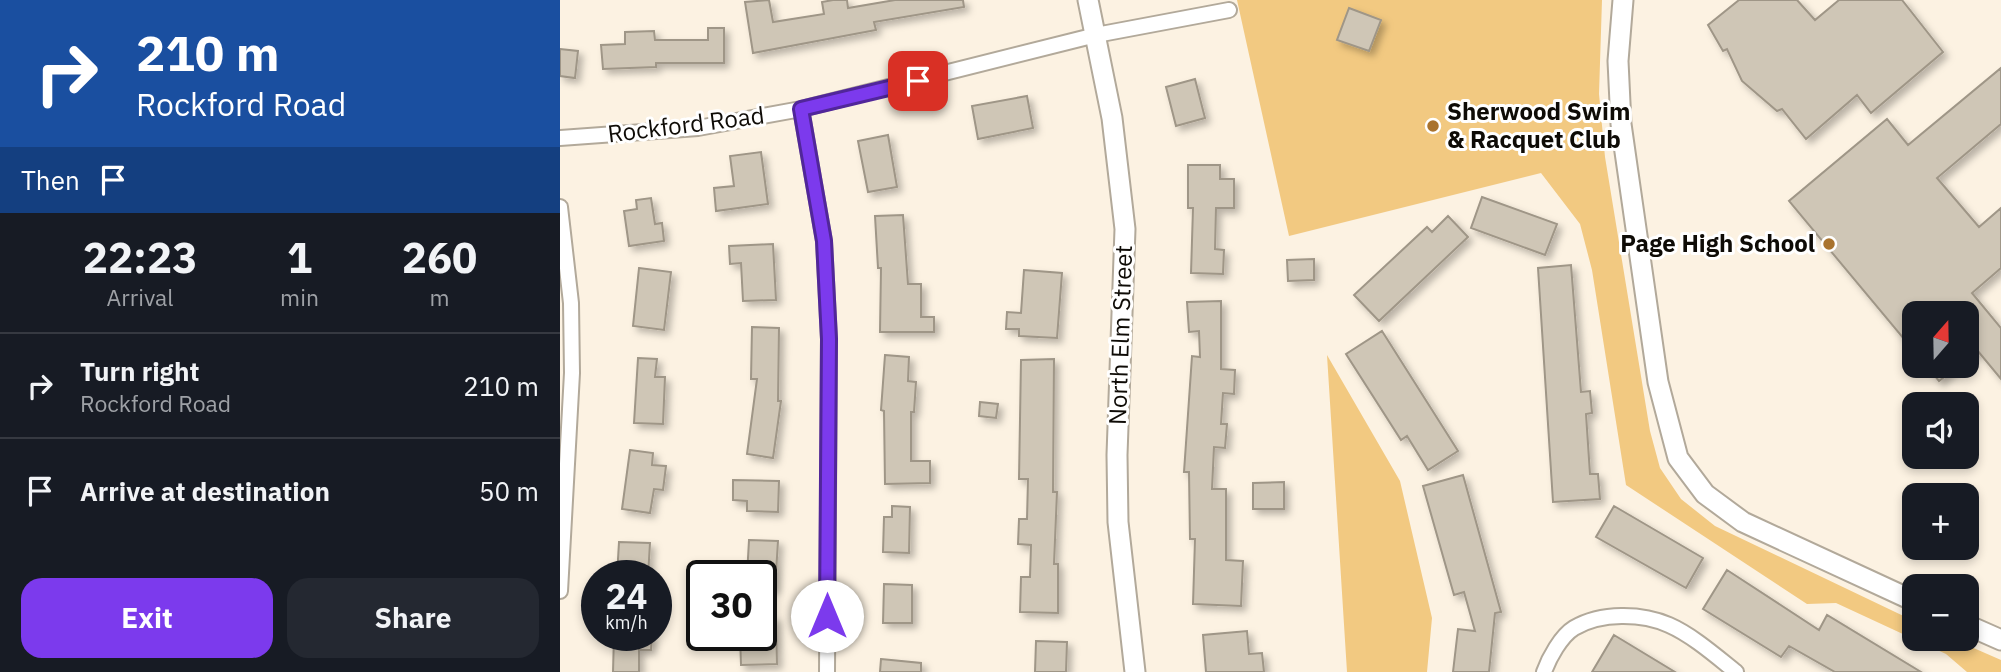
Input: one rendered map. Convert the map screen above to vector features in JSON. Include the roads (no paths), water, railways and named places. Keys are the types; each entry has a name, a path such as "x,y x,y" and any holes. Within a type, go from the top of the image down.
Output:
{"street":[{"name":"North Elm Street","path":"1088,0 1112,118 1125,229 1117,455 1118,522 1135,672"},
{"path":"1623,0 1618,61 1621,124 1658,382 1678,458 1705,494 1743,522 1902,595"},
{"name":"Rockford Road","path":"560,138 698,128 801,109 1096,35 1229,10"},
{"path":"801,109 824,241 829,339 827,672"},
{"path":"560,207 571,303 572,373 560,591"},
{"path":"1544,672 1552,654 1574,628 1609,618 1640,616 1671,625 1736,672"},
{"path":"1979,630 2001,640"}],"place":[{"name":"Sherwood Swim & Racquet Club","path":"1433,126"},
{"name":"Page High School","path":"1829,244"}]}
